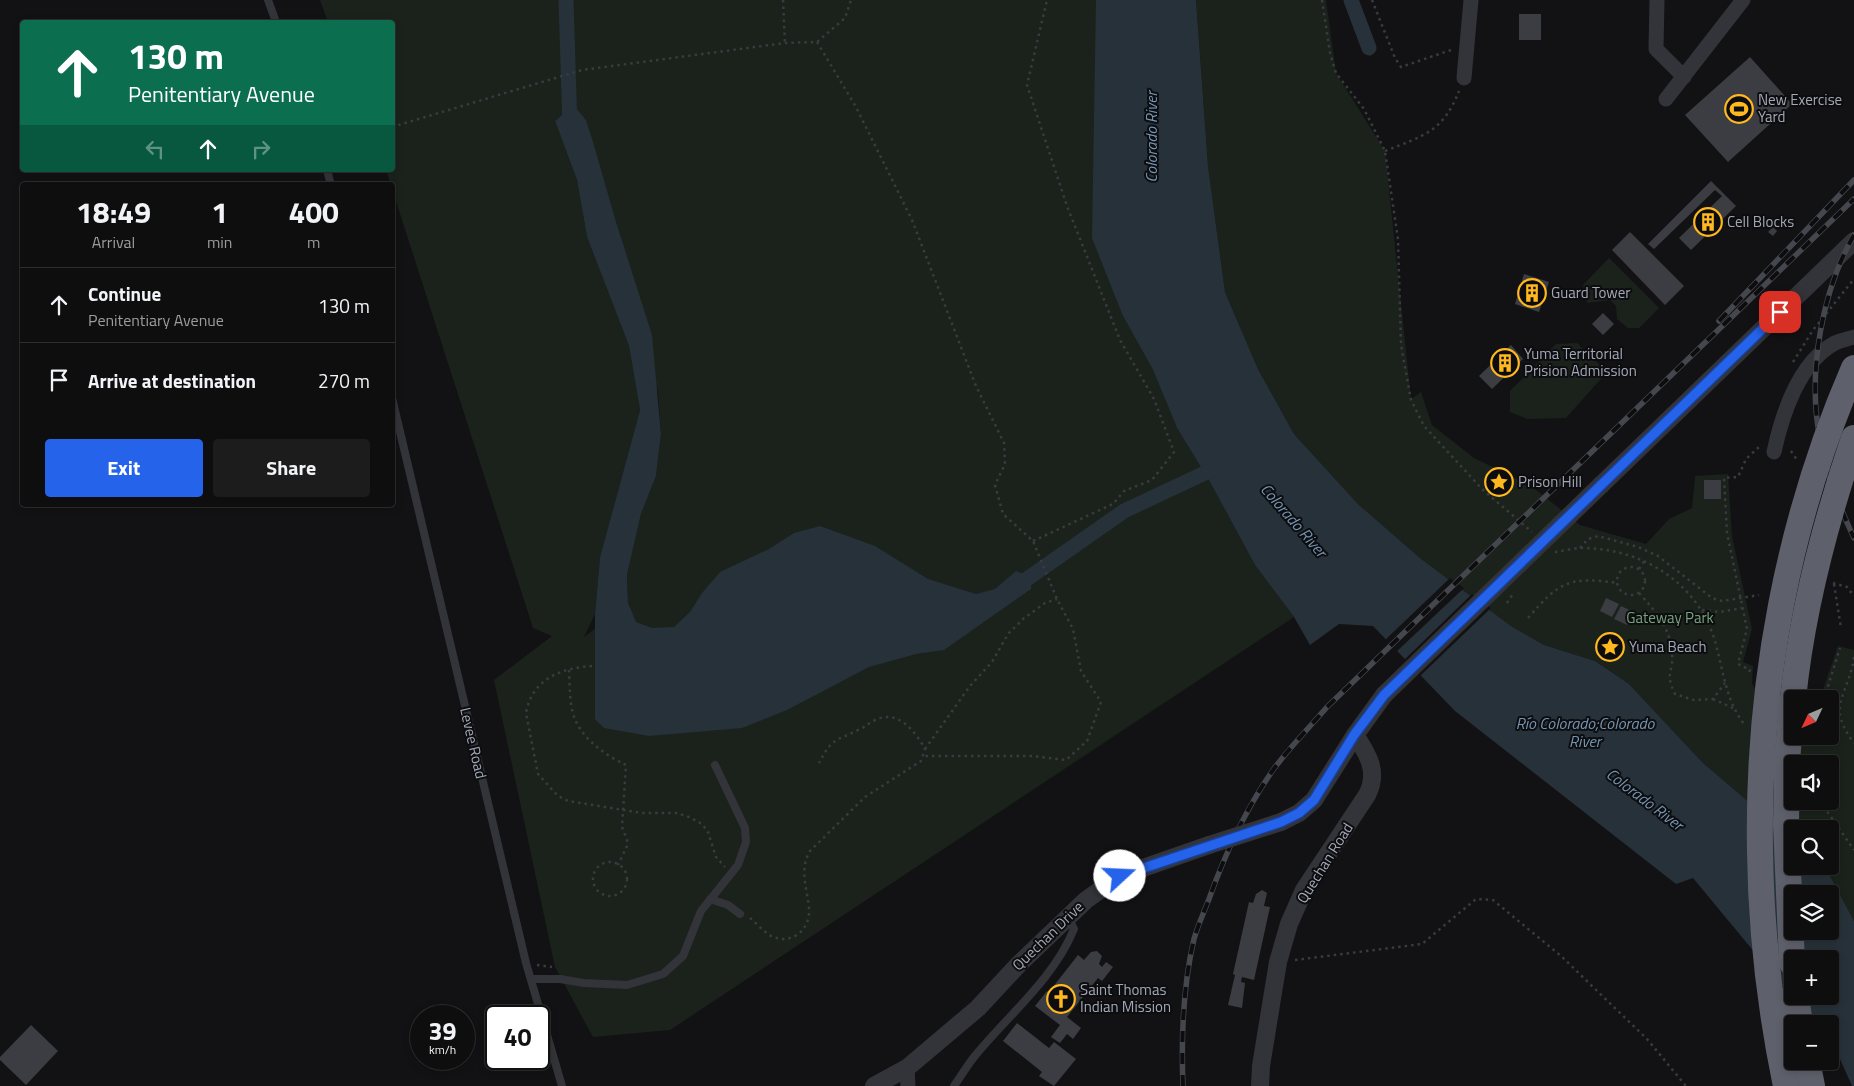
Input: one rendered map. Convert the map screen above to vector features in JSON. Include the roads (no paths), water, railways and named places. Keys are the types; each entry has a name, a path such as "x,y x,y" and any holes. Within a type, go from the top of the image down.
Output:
{"highway":[{"path":"1786,1086 1772,1004 1762,911 1759,820 1768,689 1779,614 1803,512 1843,394 1854,368"},
{"path":"1795,690 1814,574 1829,513 1854,438"},
{"path":"1790,745 1786,808 1786,856 1791,950"},
{"path":"1809,1070 1812,1086"}],"street":[{"path":"1464,78 1471,0"},
{"path":"1657,0 1656,49 1684,77"},
{"path":"1666,99 1743,0"},
{"name":"Quechan Drive","path":"874,1086 907,1077 978,1008 1067,916 1120,876 1281,822 1299,813 1314,800 1354,735 1384,695 1854,241"},
{"path":"1768,449 1803,372 1835,343 1854,338"},
{"name":"Quechan Road","path":"1260,1086 1261,1066 1278,962 1289,924 1304,890 1370,789 1373,775 1370,761 1354,735"}],"lane":[{"path":"268,0 275,20"},
{"name":"Levee Road","path":"395,411 526,964 532,979 562,1086"},
{"path":"532,979 560,979 584,983 627,985 662,974 683,956 701,911 738,865 746,842 745,828 715,766"},
{"path":"710,899 728,905 740,914"},
{"path":"954,1086 975,1057 1030,996 1066,949 1074,929 1067,916"}],"water":[{"name":"Río Colorado;Colorado River","path":"1096,0 1196,0 1208,166 1225,292 1258,369 1294,434 1358,504 1420,558 1511,626 1544,645 1595,661 1629,684 1702,762 1784,832 1784,875 1829,875 1835,885 1784,885 1784,940 1839,940 1839,893 1854,921 1854,1086 1852,1086 1839,1057 1839,1015 1807,1015 1798,1005 1839,1005 1839,950 1784,950 1784,988 1693,878 1676,884 1455,711 1373,626 1339,624 1310,645 1294,617 1255,565 1210,482 1177,428 1153,370 1123,316 1092,238"},
{"path":"577,109 586,120 592,138 652,335 661,434 656,476 641,514 627,575 628,603 636,622 652,628 674,627 690,612 702,593 720,572 769,549 794,533 820,526 875,546 928,579 976,594 995,589 1016,571 1031,577 1031,589 944,650 916,654 869,667 787,710 742,728 649,736 604,728 595,719 595,614 600,557 640,410 629,346 587,237 577,180 555,121 567,110"}],"waterway":[{"path":"566,0 570,128"},
{"path":"1351,0 1369,48"},
{"path":"1014,588 1124,511 1224,464"}],"railway":[{"path":"1719,321 1854,180"},
{"path":"1183,1086 1184,1012 1187,975 1194,939 1236,833 1253,801 1273,770 1327,707 1854,199"},
{"path":"1854,235 1833,281 1826,306 1820,332 1815,384 1819,434 1825,461 1838,501 1854,538"}],"place":[{"name":"New Exercise Yard","path":"1739,109"},
{"name":"Cell Blocks","path":"1708,222"},
{"name":"Guard Tower","path":"1532,293"},
{"name":"Yuma Territorial Prision Admission","path":"1505,363"},
{"name":"Prison Hill","path":"1499,482"},
{"name":"Yuma Beach","path":"1610,647"},
{"name":"Saint Thomas Indian Mission","path":"1061,999"}],"water label":[{"name":"Colorado River","path":"1151,137"},
{"name":"Colorado River","path":"1294,520"},
{"name":"Colorado River","path":"1645,799"}],"park label":[{"name":"Gateway Park","path":"1670,618"}]}
